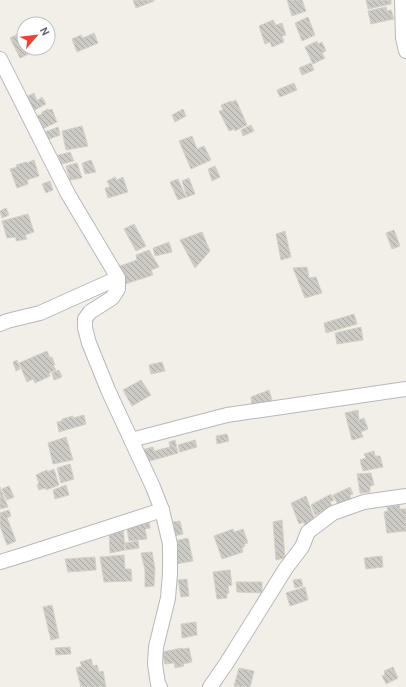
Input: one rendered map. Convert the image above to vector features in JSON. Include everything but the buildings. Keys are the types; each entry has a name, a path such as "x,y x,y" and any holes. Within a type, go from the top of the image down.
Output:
{"street":[{"path":"402,0 403,38 406,51"},
{"path":"0,59 4,77 68,194 118,278 118,289 112,298 90,312 85,319 85,328 89,343 108,390 153,487 162,510 170,544 168,598 156,647 155,664 158,684 160,687"},
{"path":"0,324 40,313 118,278"},
{"path":"131,440 227,414 406,390"},
{"path":"210,687 286,568 302,547 308,532 333,513 364,502 406,496"},
{"path":"0,562 162,510"}]}
